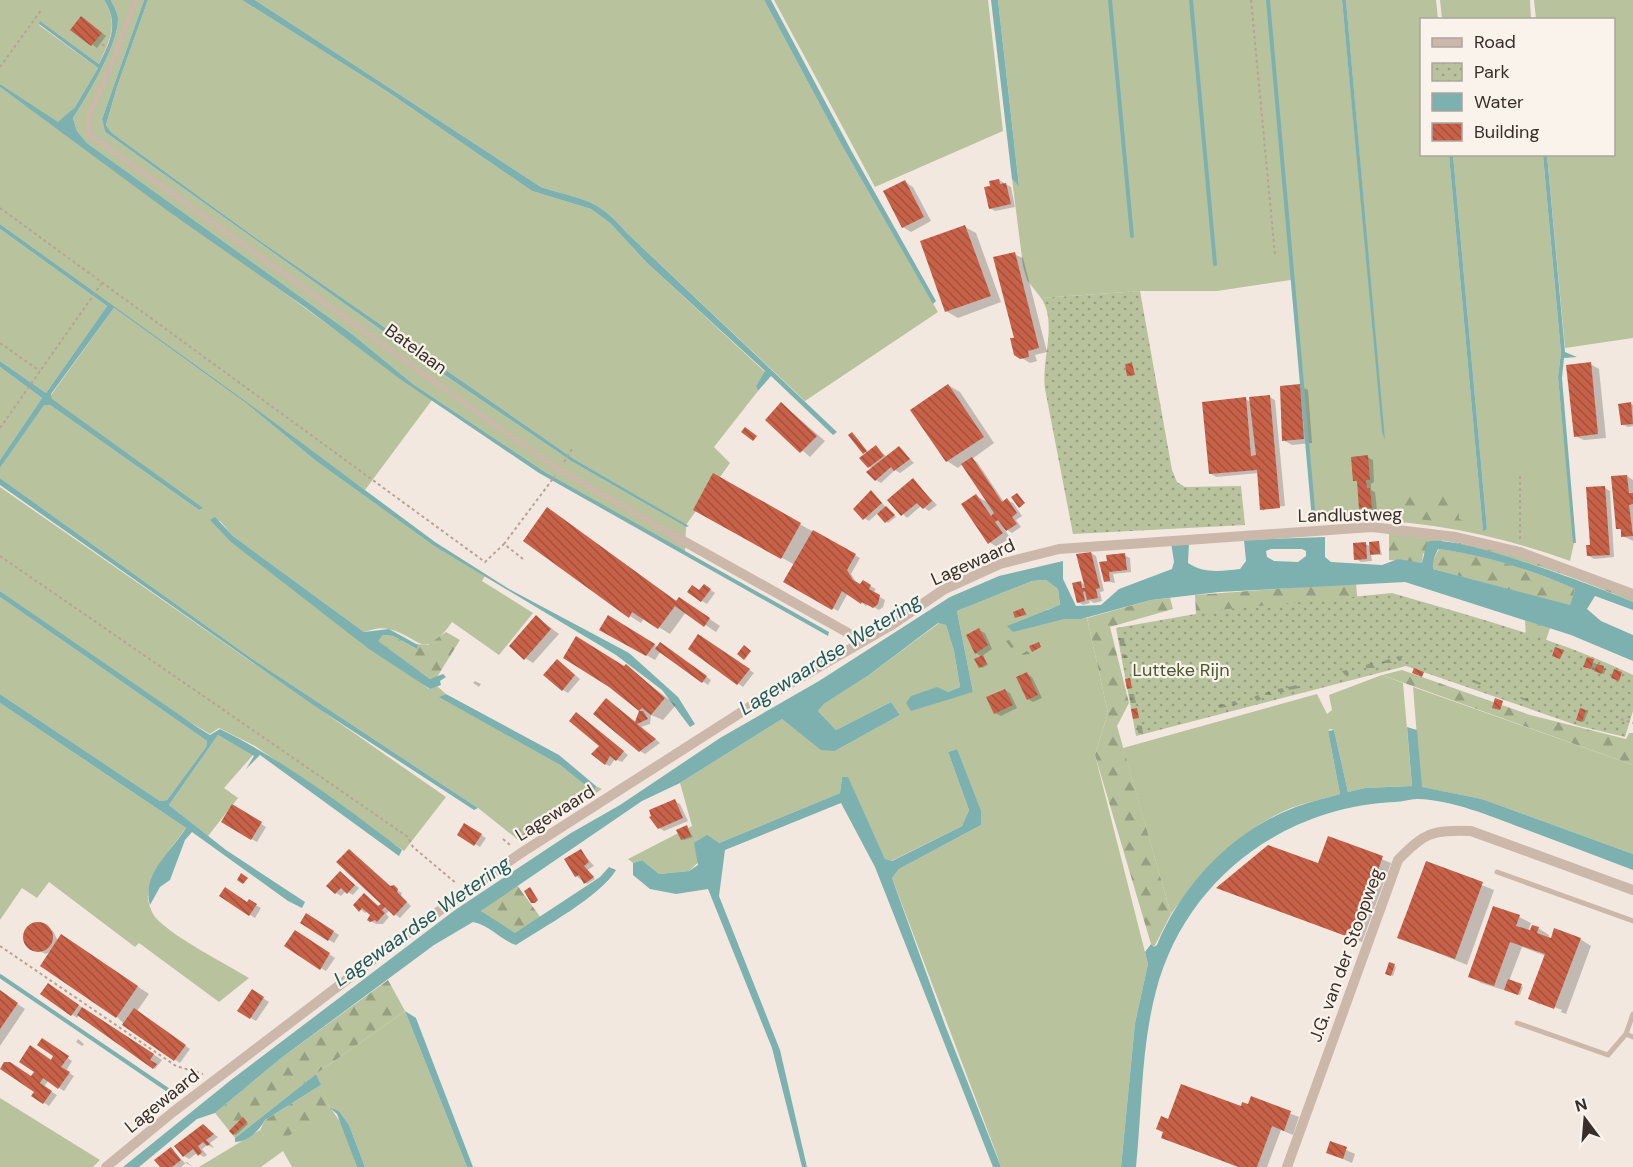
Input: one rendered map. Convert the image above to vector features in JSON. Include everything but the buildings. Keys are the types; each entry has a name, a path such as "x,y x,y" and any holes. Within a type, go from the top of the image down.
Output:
{"street":[{"name":"Landlustweg","path":"1059,549 1372,527 1456,537 1520,552 1633,594"},
{"name":"Batelaan","path":"671,534 850,634 861,643"},
{"name":"Lagewaard","path":"106,1167 210,1083 466,891 535,844 734,717 961,581 1017,559 1059,549"},
{"name":"J.G. van der Stoopweg","path":"1287,1167 1398,860 1420,838 1444,830 1471,831 1633,890"}],"lane":[{"name":"Batelaan","path":"135,0 116,54 89,115 89,134 560,470 671,534"},
{"path":"1497,872 1633,921"},
{"path":"1517,1023 1608,1055 1626,1034 1633,1014"},
{"path":"1626,1034 1633,1037"}],"path":[{"path":"1251,0 1275,255"},
{"path":"0,67 42,9"},
{"path":"102,45 111,51"},
{"path":"0,208 485,562 504,544 556,474"},
{"path":"0,428 102,283"},
{"path":"0,343 40,371"},
{"path":"563,463 572,448"},
{"path":"1520,476 1520,552"},
{"path":"504,544 523,559"},
{"path":"0,556 408,837 413,847 466,891"},
{"path":"1621,719 1633,723"},
{"path":"0,946 176,1066 201,1072 210,1083"}],"green space":[{"path":"0,0 104,0 109,9 111,32 99,64 41,22 39,25 98,68 75,107 58,123 0,84"},
{"path":"111,0 144,0 102,119 105,132 430,365 571,461 686,527 685,552 545,472 413,384 352,334 87,143 77,131 73,118 101,70 113,42 118,18"},
{"path":"148,0 242,0 388,92 532,191 591,209 610,223 647,263 765,372 756,386 758,391 714,447 730,463 686,525 574,459 256,238 112,133 106,125"},
{"path":"255,0 764,0 841,144 938,312 805,401 606,212 588,201 541,187"},
{"path":"774,0 988,0 1003,131 875,187"},
{"path":"998,0 1342,0 1384,437 1346,0 1436,0 1438,18 1420,18 1420,156 1449,156 1483,530 1487,529 1453,156 1543,156 1561,353 1558,377 1574,543 1570,561 1507,541 1444,528 1379,520 1314,520 1291,280 1217,291 1140,291 1041,298 1027,280 1023,266 1012,179 1019,185"},
{"path":"1440,0 1530,0 1531,18 1442,18"},
{"path":"1534,0 1633,0 1633,338 1565,348 1547,156 1615,156 1615,18 1536,18"},
{"path":"0,87 432,400 365,490 0,224"},
{"path":"0,229 107,306 46,393 0,361"},
{"path":"1140,291 1172,470 1177,482 1185,487 1241,486 1245,525 1073,534 1045,389 1049,330 1046,308 1041,298"},
{"path":"114,308 246,403 316,461 434,546 485,576 482,581 533,613 499,655 452,622 442,635 427,645 388,629 364,632 233,536 220,521 210,520 429,689 437,686 446,694 440,697 560,765 593,791 596,786 602,789 522,843 478,808 251,658 0,478 0,468 44,404 50,405 199,510 202,508 52,400 51,395"},
{"path":"0,367 42,398 0,460"},
{"path":"0,487 446,797 404,851 255,746 219,728 210,734 174,713 0,591"},
{"path":"1432,491 1458,492 1459,519 1473,524 1472,532 1439,522 1397,516 1396,494"},
{"path":"1389,532 1428,536 1522,556 1633,597 1633,602 1539,566 1443,540 1423,554 1422,563 1389,560"},
{"path":"1439,549 1508,564 1575,589 1570,606 1433,569 1434,558"},
{"path":"1046,580 1058,589 1060,606 1046,610 1064,619 1087,618 1108,713 1095,755 1148,964 1135,1023 1121,1167 1001,1167 892,878 899,869 981,825 957,749 948,752 969,810 962,826 891,861 885,859 847,777 842,777 840,793 719,843 689,871 659,874 642,860 633,863 628,859 692,826 680,783 782,719 807,738 835,751 900,715 891,702 836,730 818,711 824,704 869,675 939,623 946,625 954,651 960,687 948,692 912,696 973,692 957,611 1032,581"},
{"path":"1356,583 1358,605 1197,632 1195,595"},
{"name":"Lutteke Rijn","path":"1392,593 1545,639 1633,675 1633,711 1625,737 1579,726 1406,666 1136,736 1116,628 1218,610"},
{"path":"0,597 207,741 206,747 167,800 160,801 0,694"},
{"path":"1170,598 1173,609 1110,627 1129,703 1117,726 1171,914 1154,947 1151,944 1095,755 1108,713 1087,618 1151,600"},
{"path":"1525,620 1550,628 1529,692"},
{"path":"446,632 460,640 437,677 430,679 377,641 383,635 393,636 417,649 416,644 428,645"},
{"path":"1402,670 1530,715 1626,739 1629,733 1633,733 1633,765 1382,675"},
{"path":"1382,675 1403,683 1412,786 1365,788 1348,792 1334,730 1330,729 1328,731 1340,794 1291,808 1255,827 1224,852 1171,914 1123,748 1317,694 1327,714 1332,710 1329,695"},
{"path":"1413,687 1633,765 1633,854 1482,799 1421,787"},
{"path":"0,703 186,828 162,859 153,876 148,895 151,910 163,925 174,933 249,978 219,1002 139,943 135,947 49,882 37,898 22,888 0,920"},
{"path":"218,735 253,755 224,788 238,798 208,836 169,805"},
{"path":"517,885 541,918 514,937 481,911"},
{"path":"388,980 405,1011 316,1074 235,1138 215,1113 280,1059"},
{"path":"405,1011 467,1167 365,1167 349,1125 339,1111 332,1110 343,1126 357,1167 292,1167 283,1151 261,1167 199,1167 260,1130 264,1136 330,1108 316,1074"},
{"path":"321,1085 330,1108 278,1143 264,1136 260,1130 265,1120"},
{"path":"0,1098 100,1160 93,1167 0,1167"}],"water":[{"path":"104,0 111,0 118,18 117,29 101,70 73,118 77,131 87,143 352,334 413,384 545,472 829,632 828,636 539,473 400,379 306,308 168,211 0,87 0,84 58,122 75,107 98,68 39,24 40,21 99,64 112,32 109,9"},
{"path":"144,0 148,0 106,125 112,133 256,238 574,459 689,526 686,527 571,461 430,365 105,132 102,119"},
{"path":"242,0 255,0 541,187 588,201 606,212 837,432 833,435 771,376 758,391 756,386 765,371 647,263 610,223 591,209 532,191 388,92"},
{"path":"764,0 771,0 852,152 936,301 933,304 841,144"},
{"path":"991,0 998,0 1019,186 1012,179"},
{"path":"1342,0 1346,0 1385,440 1382,432"},
{"path":"1449,156 1453,156 1487,529 1483,531"},
{"path":"1543,156 1547,156 1565,352 1577,357 1564,358 1562,378 1576,543 1573,543 1558,377 1561,353"},
{"path":"0,224 237,395 435,542 509,589 629,653 678,697 695,724 690,727 662,690 616,655 434,546 316,461 246,403 114,308 51,394 52,399 203,508 199,510 50,405 44,405 0,468 0,460 42,398 0,367 0,361 46,393 107,306 0,229"},
{"path":"0,478 251,658 478,808 474,810 316,707 0,485"},
{"path":"215,517 233,536 364,632 389,629 418,645 417,649 393,636 383,635 378,641 430,679 443,674 446,677 440,681 441,685 430,689 369,649 231,542 210,520"},
{"path":"1325,537 1325,557 1331,562 1382,565 1398,559 1422,563 1427,542 1442,541 1466,545 1528,563 1633,602 1633,610 1595,596 1587,609 1601,621 1633,635 1633,661 1571,635 1405,582 1219,592 1151,600 1081,619 1064,619 1013,632 1007,626 1060,605 1058,589 1046,580 1032,581 957,611 973,692 911,711 906,703 911,696 937,687 948,692 960,687 954,651 946,625 938,623 869,675 824,704 818,711 836,730 891,702 900,715 835,751 821,750 782,719 680,783 642,801 481,911 515,933 600,877 609,867 616,870 585,901 516,945 485,926 473,922 434,945 280,1059 215,1113 197,1119 139,1167 123,1167 231,1080 455,910 720,738 819,681 950,597 999,576 1063,561 1063,579 1076,606 1101,605 1119,589 1172,569 1174,562 1171,542 1189,542 1188,563 1200,569 1219,571 1240,569 1246,561 1244,540","holes":["1302,549 1306,551 1306,556 1298,562 1274,561 1267,557 1266,551","1438,549 1508,564 1575,589 1570,605 1433,569"]},
{"path":"0,591 210,735 220,729 291,770 402,850 399,856 260,755 246,769 254,756 218,735 169,805 226,850 305,902 302,908 288,901 192,832 185,840 170,880 160,887 150,905 148,894 153,873 186,828 0,703 0,694 160,801 167,800 206,747 207,741 0,597"},
{"path":"446,694 559,755 596,786 594,792 560,765 439,697"},
{"path":"1407,727 1417,730 1422,787 1482,799 1633,854 1633,870 1484,814 1458,805 1431,800 1414,799 1354,807 1314,818 1278,835 1244,857 1215,884 1190,915 1170,951 1156,991 1147,1034 1136,1167 1121,1167 1135,1023 1148,964 1145,952 1151,944 1154,947 1157,945 1167,923 1194,882 1229,847 1269,819 1297,807 1340,794 1328,731 1334,730 1348,792 1365,788 1412,786"},
{"path":"957,749 981,811 981,825 899,869 892,878 945,1025 1001,1167 993,1167 875,867 841,803 725,850 719,896 780,1050 807,1167 802,1167 772,1048 708,889 676,894 650,889 633,875 633,863 642,860 659,874 689,871 698,865 694,843 707,835 719,843 840,793 842,777 848,777 885,859 892,861 962,826 969,810 948,752"},
{"path":"405,1011 416,1018 473,1167 467,1167"},
{"path":"316,1074 321,1085 265,1120 249,1138 235,1142 235,1138"},
{"path":"330,1108 339,1111 349,1125 365,1167 357,1167 337,1114"}],"waterway":[{"path":"1110,0 1132,236"},
{"path":"1191,0 1215,264"},
{"path":"1268,0 1314,520"},
{"path":"0,976 168,1090"}],"water label":[{"name":"Lagewaardse Wetering","path":"830,654"},
{"name":"Lagewaardse Wetering","path":"422,921"}]}
